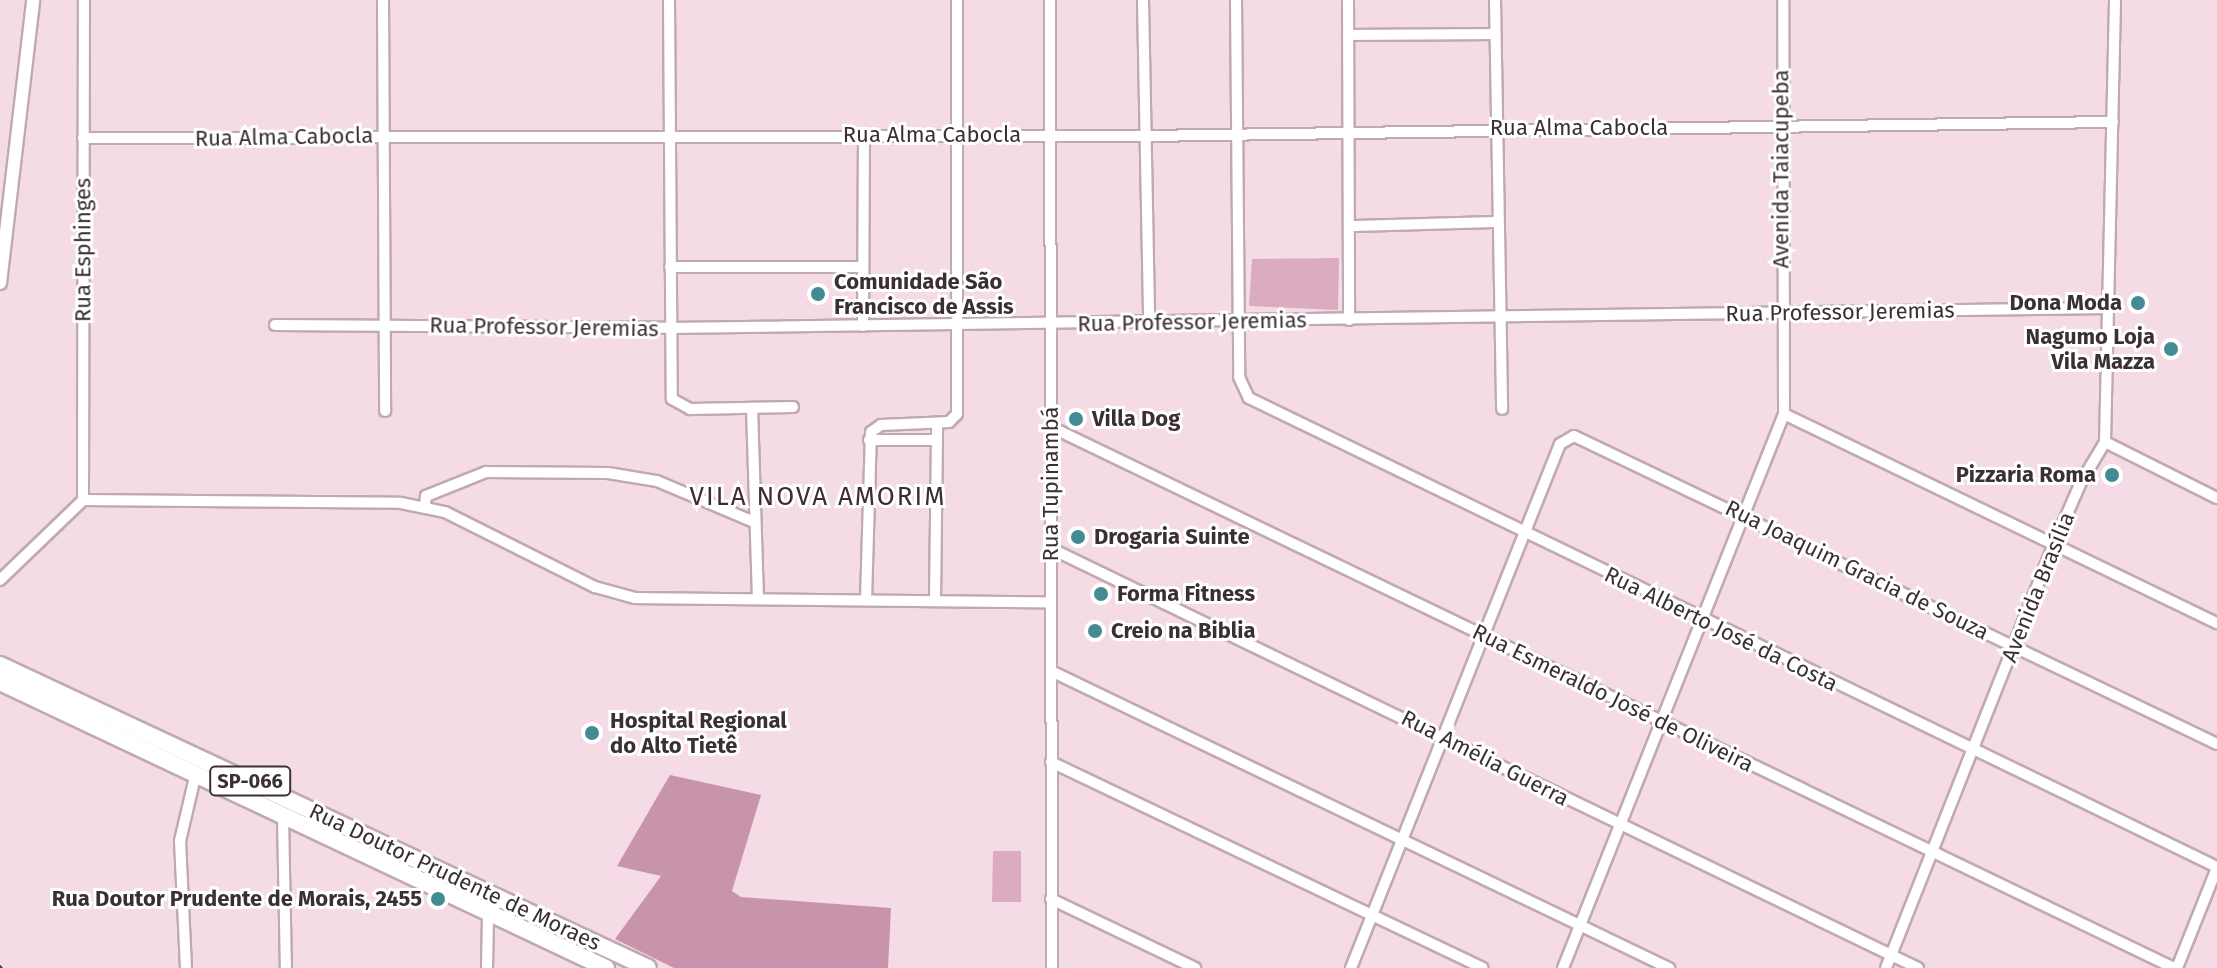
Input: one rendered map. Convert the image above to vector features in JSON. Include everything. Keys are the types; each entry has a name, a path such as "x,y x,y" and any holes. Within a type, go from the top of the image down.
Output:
{"highway":[{"name":"Rua Doutor Prudente de Moraes","path":"0,665 648,968"},
{"name":"Rua Doutor Prudente de Moraes","path":"0,682 488,915 606,968"}],"street":[{"path":"0,283 33,0"},
{"name":"Rua Esphinges","path":"83,500 84,0"},
{"path":"383,0 385,411"},
{"path":"669,0 672,135 669,328 672,399 690,409 793,407"},
{"path":"866,600 869,440 881,425 937,424 957,414 957,0"},
{"name":"Rua Tupinambá","path":"1050,0 1052,968"},
{"path":"1143,0 1149,322"},
{"path":"1236,0 1238,321"},
{"path":"1348,0 1349,320"},
{"path":"1495,0 1502,409"},
{"name":"Avenida Taiacupeba","path":"1563,968 1784,414 1780,127 1783,0"},
{"name":"Avenida Brasília","path":"1886,968 2054,544 2081,482 2105,442 2115,0"},
{"path":"1348,35 1495,34"},
{"name":"Rua Alma Cabocla","path":"83,138 383,135 1144,136 2113,122"},
{"path":"863,326 864,136"},
{"path":"1351,226 1498,222"},
{"path":"670,267 863,267"},
{"name":"Rua Professor Jeremias","path":"275,325 669,328 2108,308"},
{"name":"Rua Alberto José da Costa","path":"1238,321 1239,377 1249,398 1262,407 2217,868"},
{"path":"752,408 758,599"},
{"path":"1784,414 2217,623"},
{"path":"935,600 937,424"},
{"name":"Rua Esmeraldo José de Oliveira","path":"1051,427 1662,720 1931,853 2176,968"},
{"name":"Rua Joaquim Gracia de Souza","path":"1525,534 1560,444 1583,437 2217,744"},
{"path":"869,440 936,440"},
{"path":"2105,442 2217,498"},
{"path":"425,505 426,496 486,472 608,473 657,481 754,522"},
{"path":"0,580 83,500 425,505 616,595 1051,602"},
{"path":"1351,968 1525,534"},
{"name":"Rua Amélia Guerra","path":"1052,549 1918,968"},
{"path":"1051,671 1669,968"},
{"path":"1051,762 1482,968"},
{"path":"186,968 180,841 196,773"},
{"path":"283,817 286,968"},
{"path":"2176,968 2217,868"},
{"path":"487,968 488,915 500,898"},
{"path":"1051,899 1195,968"}],"shaded area":[{"path":"1339,258 1338,310 1249,306 1252,259"},
{"path":"670,775 761,795 732,891 741,897 891,908 888,968 674,968 615,939 661,876 617,866"},
{"path":"993,851 1021,851 1021,902 992,902"}],"place":[{"name":"Comunidade São Francisco de Assis","path":"818,294"},
{"name":"Dona Moda","path":"2138,303"},
{"name":"Nagumo Loja Vila Mazza","path":"2171,349"},
{"name":"Villa Dog","path":"1076,419"},
{"name":"Pizzaria Roma","path":"2112,475"},
{"name":"Drogaria Suinte","path":"1078,537"},
{"name":"Forma Fitness","path":"1101,594"},
{"name":"Creio na Biblia","path":"1095,631"},
{"name":"Hospital Regional do Alto Tietê","path":"592,733"},
{"name":"Rua Doutor Prudente de Morais, 2455","path":"438,899"}],"district":[{"name":"VILA NOVA AMORIM","path":"818,497"}]}
